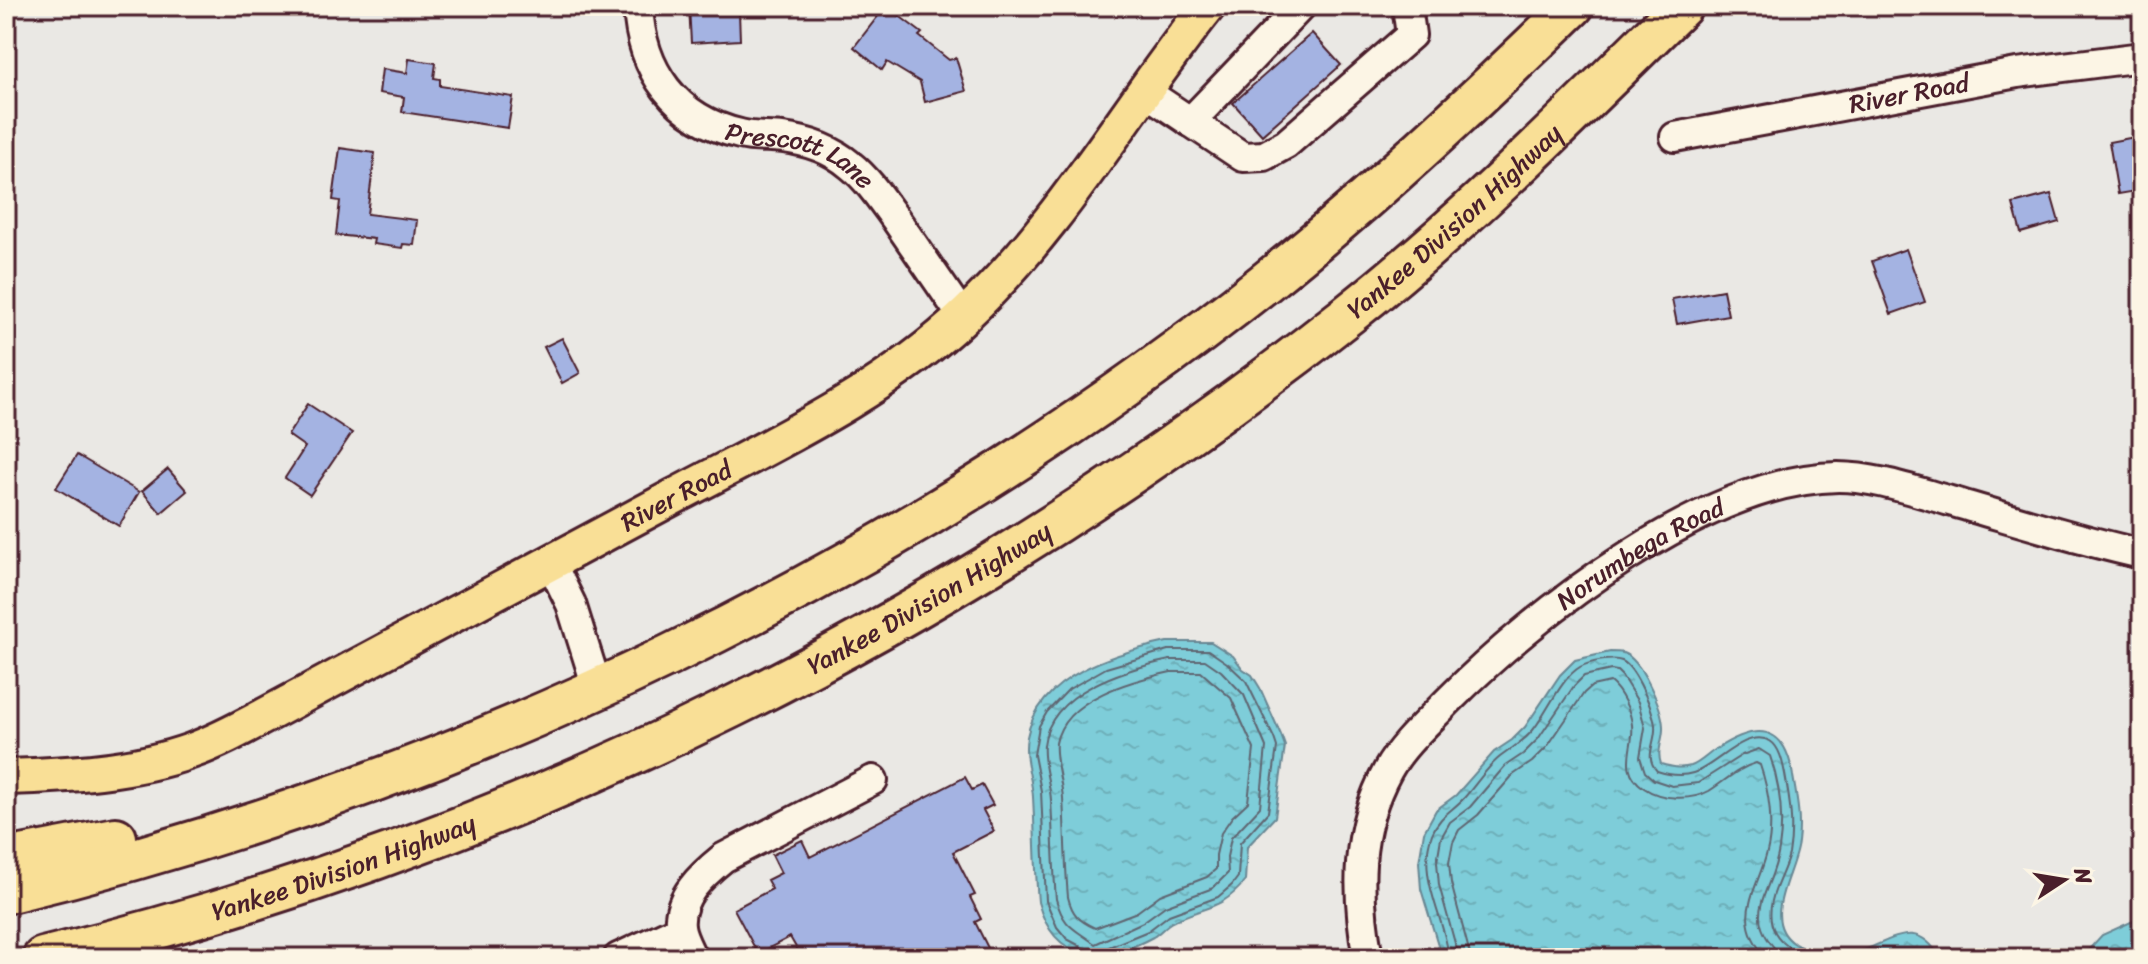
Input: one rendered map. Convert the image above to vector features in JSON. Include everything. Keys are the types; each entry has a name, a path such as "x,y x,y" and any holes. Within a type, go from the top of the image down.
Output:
{"highway":[{"path":"6,893 190,844 387,778 493,735 716,631 870,548 981,482 1125,387 1231,309 1342,220 1459,116 1573,6"},
{"name":"Yankee Division Highway","path":"43,958 147,931 392,854 558,789 678,735 794,677 989,567 1175,444 1351,312 1485,197 1682,6"},
{"path":"6,859 72,848 152,829 367,759 493,735"},
{"path":"97,958 147,931"}],"main road":[{"name":"River Road","path":"6,777 113,770 206,745 836,408 912,359 963,317 1028,248 1092,167 1208,6"}],"street":[{"name":"Prescott Lane","path":"638,6 641,32 656,76 677,103 705,123 742,135 786,138 827,149 851,165 875,191 963,317"},
{"path":"1190,122 1301,6"},
{"path":"1146,92 1243,157 1264,156 1286,144 1411,35 1407,6"},
{"name":"River Road","path":"1675,137 2017,73 2142,57"},
{"name":"Norumbega Road","path":"1368,958 1361,920 1359,861 1365,827 1389,768 1437,712 1496,654 1586,585 1671,531 1743,496 1805,479 1841,477 1924,493 2142,554"},
{"path":"551,563 575,614 597,687"},
{"path":"692,958 680,929 681,911 690,891 703,874 723,858 873,780"},
{"path":"618,958 680,929"}],"water":[{"path":"1167,642 1211,642 1233,656 1252,675 1285,746 1275,817 1247,847 1245,881 1228,898 1172,922 1153,937 1134,946 1116,952 1083,953 1056,937 1038,902 1027,737 1034,716 1047,698 1082,670 1125,653"},
{"path":"1610,652 1630,657 1655,696 1663,726 1659,754 1661,764 1691,766 1730,741 1756,732 1776,737 1783,746 1793,776 1799,825 1796,854 1779,909 1785,934 1795,944 1811,951 1840,954 1867,949 1898,937 1916,935 1932,946 1940,958 1442,958 1421,889 1419,862 1424,832 1436,810 1456,795 1494,752 1525,727 1560,675 1575,660"},
{"path":"2142,917 2142,958 2081,958 2102,935"}],"building":[{"path":"689,6 731,6 731,12 739,12 740,40 691,43"},
{"path":"886,6 922,33 919,36 949,60 956,58 966,91 925,102 920,82 887,62 882,70 854,47"},
{"path":"1312,33 1341,65 1262,135 1233,103"},
{"path":"409,59 436,63 434,78 440,79 440,86 513,97 508,128 402,112 404,97 379,93 382,69 407,73"},
{"path":"2140,136 2142,190 2118,194 2109,142"},
{"path":"340,148 375,153 367,214 417,220 414,245 403,244 402,248 373,244 374,239 336,235 340,201 333,200"},
{"path":"2051,194 2059,222 2021,233 2013,204"},
{"path":"1906,249 1925,302 1891,314 1872,261"},
{"path":"1723,290 1728,315 1677,324 1672,299"},
{"path":"562,338 580,373 562,383 544,347"},
{"path":"308,404 352,433 310,495 285,478 305,447 288,435"},
{"path":"77,455 139,492 119,526 56,488"},
{"path":"168,469 187,491 161,513 142,491"},
{"path":"965,777 972,790 982,785 993,805 983,810 994,831 953,852 975,895 970,897 981,919 975,922 993,958 802,958 790,937 758,954 734,909 772,889 767,880 781,873 772,855 802,840 810,857"}]}
